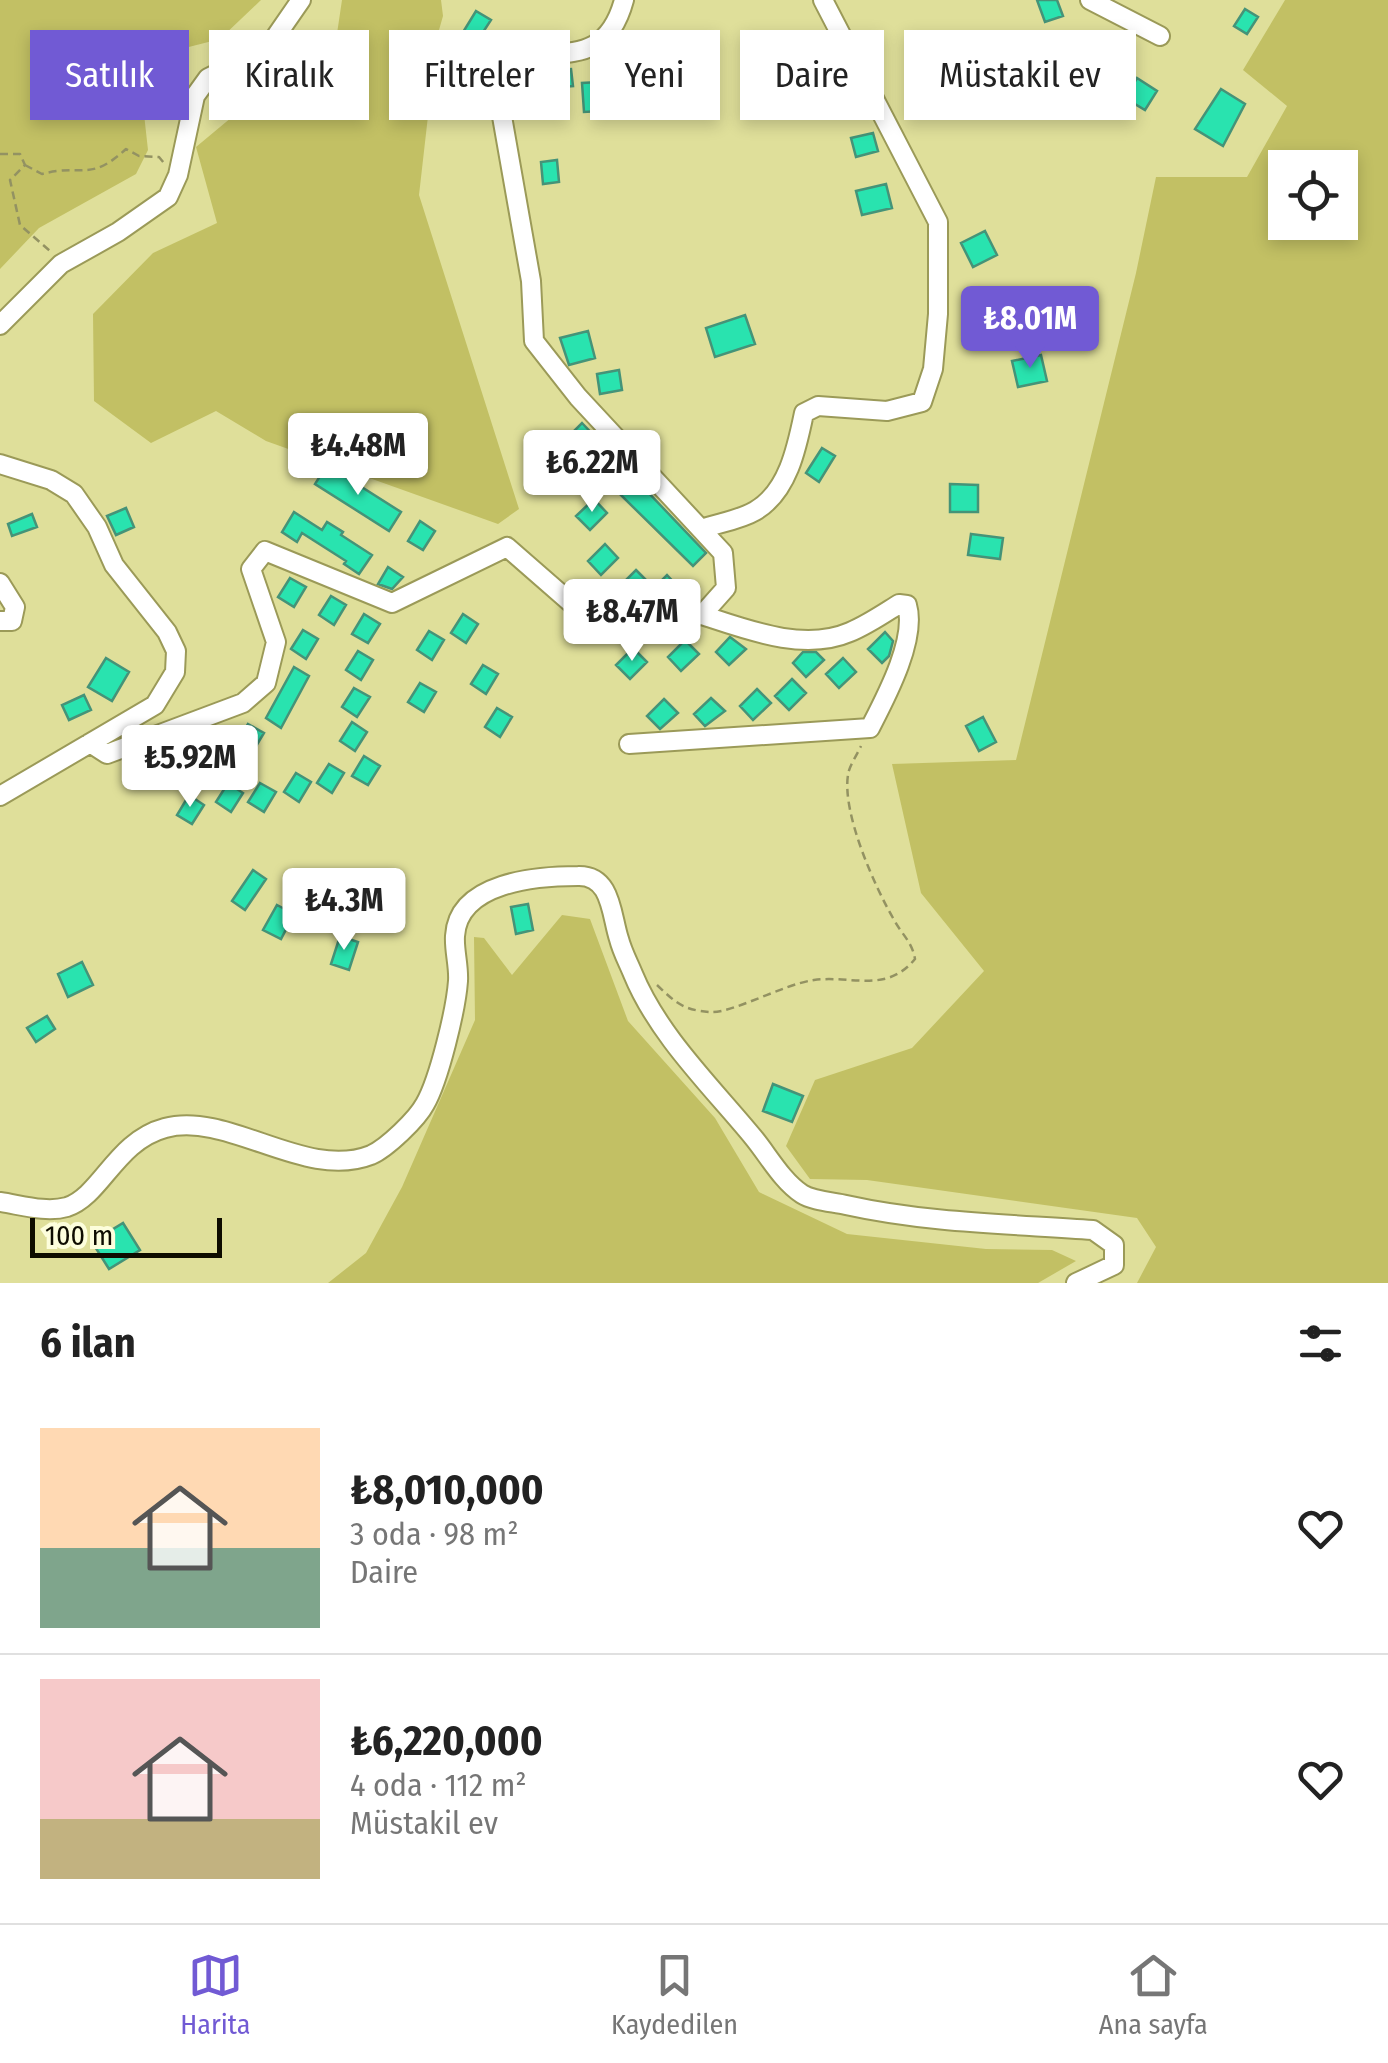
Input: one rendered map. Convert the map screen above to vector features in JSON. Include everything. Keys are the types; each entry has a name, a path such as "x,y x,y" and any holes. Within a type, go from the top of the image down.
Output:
{"street":[{"path":"0,325 61,264 118,232 168,196 176,180 195,96 208,78 260,52 301,0"},
{"path":"624,0 620,16 602,40 577,53 509,59 494,71 531,281 534,341 578,398 722,553 726,588 702,615"},
{"path":"701,529 756,511 778,489 796,450 804,413 818,406 887,411 922,402 933,369 938,314 938,222 823,0"},
{"path":"1090,0 1160,36"},
{"path":"0,464 51,480 74,494 98,527 114,565 167,632 176,651 175,672 155,705 0,796"},
{"path":"90,743 107,754 242,703 266,683 276,642 251,568 265,550 392,603 508,547 578,609 630,627 702,615 778,637 820,640 849,633 899,604 907,605 911,620 905,642 888,692 870,728 629,744"},
{"path":"0,582 15,607 12,621 0,621"},
{"path":"0,1202 64,1208 80,1201 140,1138 183,1124 300,1155 350,1160 372,1154 389,1144 425,1105 456,1008 459,975 454,937 465,907 500,886 579,876 593,878 604,889 640,992 674,1042 803,1195 898,1217 1093,1230 1114,1245 1114,1265 1076,1283"}],"path":[{"path":"0,154 20,154 25,165 42,174 59,170 88,172 107,166 126,149 139,156 158,157 176,180"},
{"path":"25,165 10,180 20,225 61,264"},
{"path":"654,982 680,1007 716,1013 780,988 817,980 874,981 902,974 915,959 913,945 894,922 871,876 852,818 848,774 870,728"}],"shaded area":[{"path":"0,0 261,0 229,30 209,30 209,42 189,47 189,30 30,30 30,120 145,120 148,150 136,174 39,228 0,269"},
{"path":"342,0 441,0 443,16 439,30 389,30 389,120 428,120 419,195 519,509 498,524 266,441 216,411 151,443 94,401 93,314 153,253 217,223 196,147 228,120 369,120 369,30 338,30"},
{"path":"1285,0 1388,0 1388,1283 1137,1283 1156,1247 1137,1218 867,1180 810,1179 786,1146 815,1080 912,1048 984,971 921,893 892,764 1016,760 1156,177 1247,177 1287,106 1243,70"},
{"path":"562,915 590,919 628,1021 715,1118 759,1192 847,1234 986,1249 1052,1250 1076,1261 1038,1283 328,1283 366,1253 402,1187 475,1020 474,937 484,938 512,975"}],"building":[{"path":"1037,0 1057,0 1063,16 1045,22"},
{"path":"1245,9 1258,17 1247,34 1234,26"},
{"path":"476,11 491,20 484,30 464,30"},
{"path":"1136,80 1157,91 1145,110 1136,105"},
{"path":"582,83 590,83 590,112 584,112"},
{"path":"1221,89 1245,104 1223,146 1195,129"},
{"path":"873,133 878,151 856,157 851,138"},
{"path":"557,160 559,182 543,184 541,162"},
{"path":"886,184 892,208 862,215 856,191"},
{"path":"985,231 997,255 973,267 961,243"},
{"path":"745,315 755,344 715,357 706,328"},
{"path":"588,331 595,358 569,365 560,338"},
{"path":"1041,355 1047,381 1018,387 1012,361"},
{"path":"619,370 622,390 600,394 597,374"},
{"path":"582,423 706,553 693,566 565,440"},
{"path":"822,448 835,456 819,482 806,473"},
{"path":"327,465 401,512 389,531 315,484"},
{"path":"950,484 978,485 978,512 950,512"},
{"path":"594,499 607,513 590,530 576,516"},
{"path":"126,508 134,527 116,535 107,516"},
{"path":"294,512 322,530 327,522 372,555 359,574 302,533 297,542 282,532"},
{"path":"32,514 37,527 12,536 8,524"},
{"path":"420,521 435,531 423,550 408,541"},
{"path":"971,534 1003,538 1000,559 968,555"},
{"path":"605,544 618,558 601,575 588,561"},
{"path":"388,567 403,577 392,589 378,584"},
{"path":"636,570 650,584 632,601 619,587"},
{"path":"667,575 680,589 663,606 650,592"},
{"path":"290,578 306,587 294,607 278,597"},
{"path":"331,596 346,605 334,625 319,615"},
{"path":"364,614 380,624 368,643 352,634"},
{"path":"463,614 478,624 466,643 451,633"},
{"path":"303,630 318,639 306,659 291,649"},
{"path":"429,631 444,640 432,660 417,650"},
{"path":"885,632 893,641 889,656 882,663 868,649"},
{"path":"730,637 746,649 729,665 716,652"},
{"path":"685,640 699,654 681,671 668,657"},
{"path":"633,648 647,662 630,679 616,665"},
{"path":"358,651 373,660 361,680 346,670"},
{"path":"803,652 816,652 824,660 806,677 793,663"},
{"path":"106,658 129,672 112,701 88,687"},
{"path":"843,658 856,672 839,688 826,674"},
{"path":"483,665 498,674 486,694 471,684"},
{"path":"294,667 309,676 281,728 266,718"},
{"path":"792,679 806,693 789,710 775,696"},
{"path":"420,683 436,692 424,712 408,702"},
{"path":"354,688 370,697 357,717 342,707"},
{"path":"757,689 771,703 753,720 740,706"},
{"path":"84,695 91,710 69,720 62,705"},
{"path":"711,698 725,711 705,726 694,714"},
{"path":"664,699 678,713 660,729 647,716"},
{"path":"497,708 512,717 500,737 485,727"},
{"path":"983,717 996,742 979,751 966,726"},
{"path":"352,722 367,732 355,751 340,741"},
{"path":"248,724 264,733 252,753 236,743"},
{"path":"222,735 238,745 226,765 210,755"},
{"path":"186,750 202,759 190,779 174,769"},
{"path":"364,756 380,766 368,785 352,776"},
{"path":"329,764 344,773 332,793 317,783"},
{"path":"296,773 311,782 299,802 284,792"},
{"path":"228,783 243,793 231,812 216,802"},
{"path":"260,783 276,792 264,812 248,802"},
{"path":"189,795 204,805 192,824 177,815"},
{"path":"253,870 266,879 245,910 232,901"},
{"path":"528,904 533,930 516,934 511,907"},
{"path":"277,905 294,914 281,939 263,930"},
{"path":"340,936 358,942 349,970 331,964"},
{"path":"82,962 93,985 68,997 58,974"},
{"path":"47,1016 55,1029 36,1042 27,1028"},
{"path":"773,1084 803,1096 792,1122 763,1111"},
{"path":"123,1223 140,1250 109,1269 92,1242"}]}
